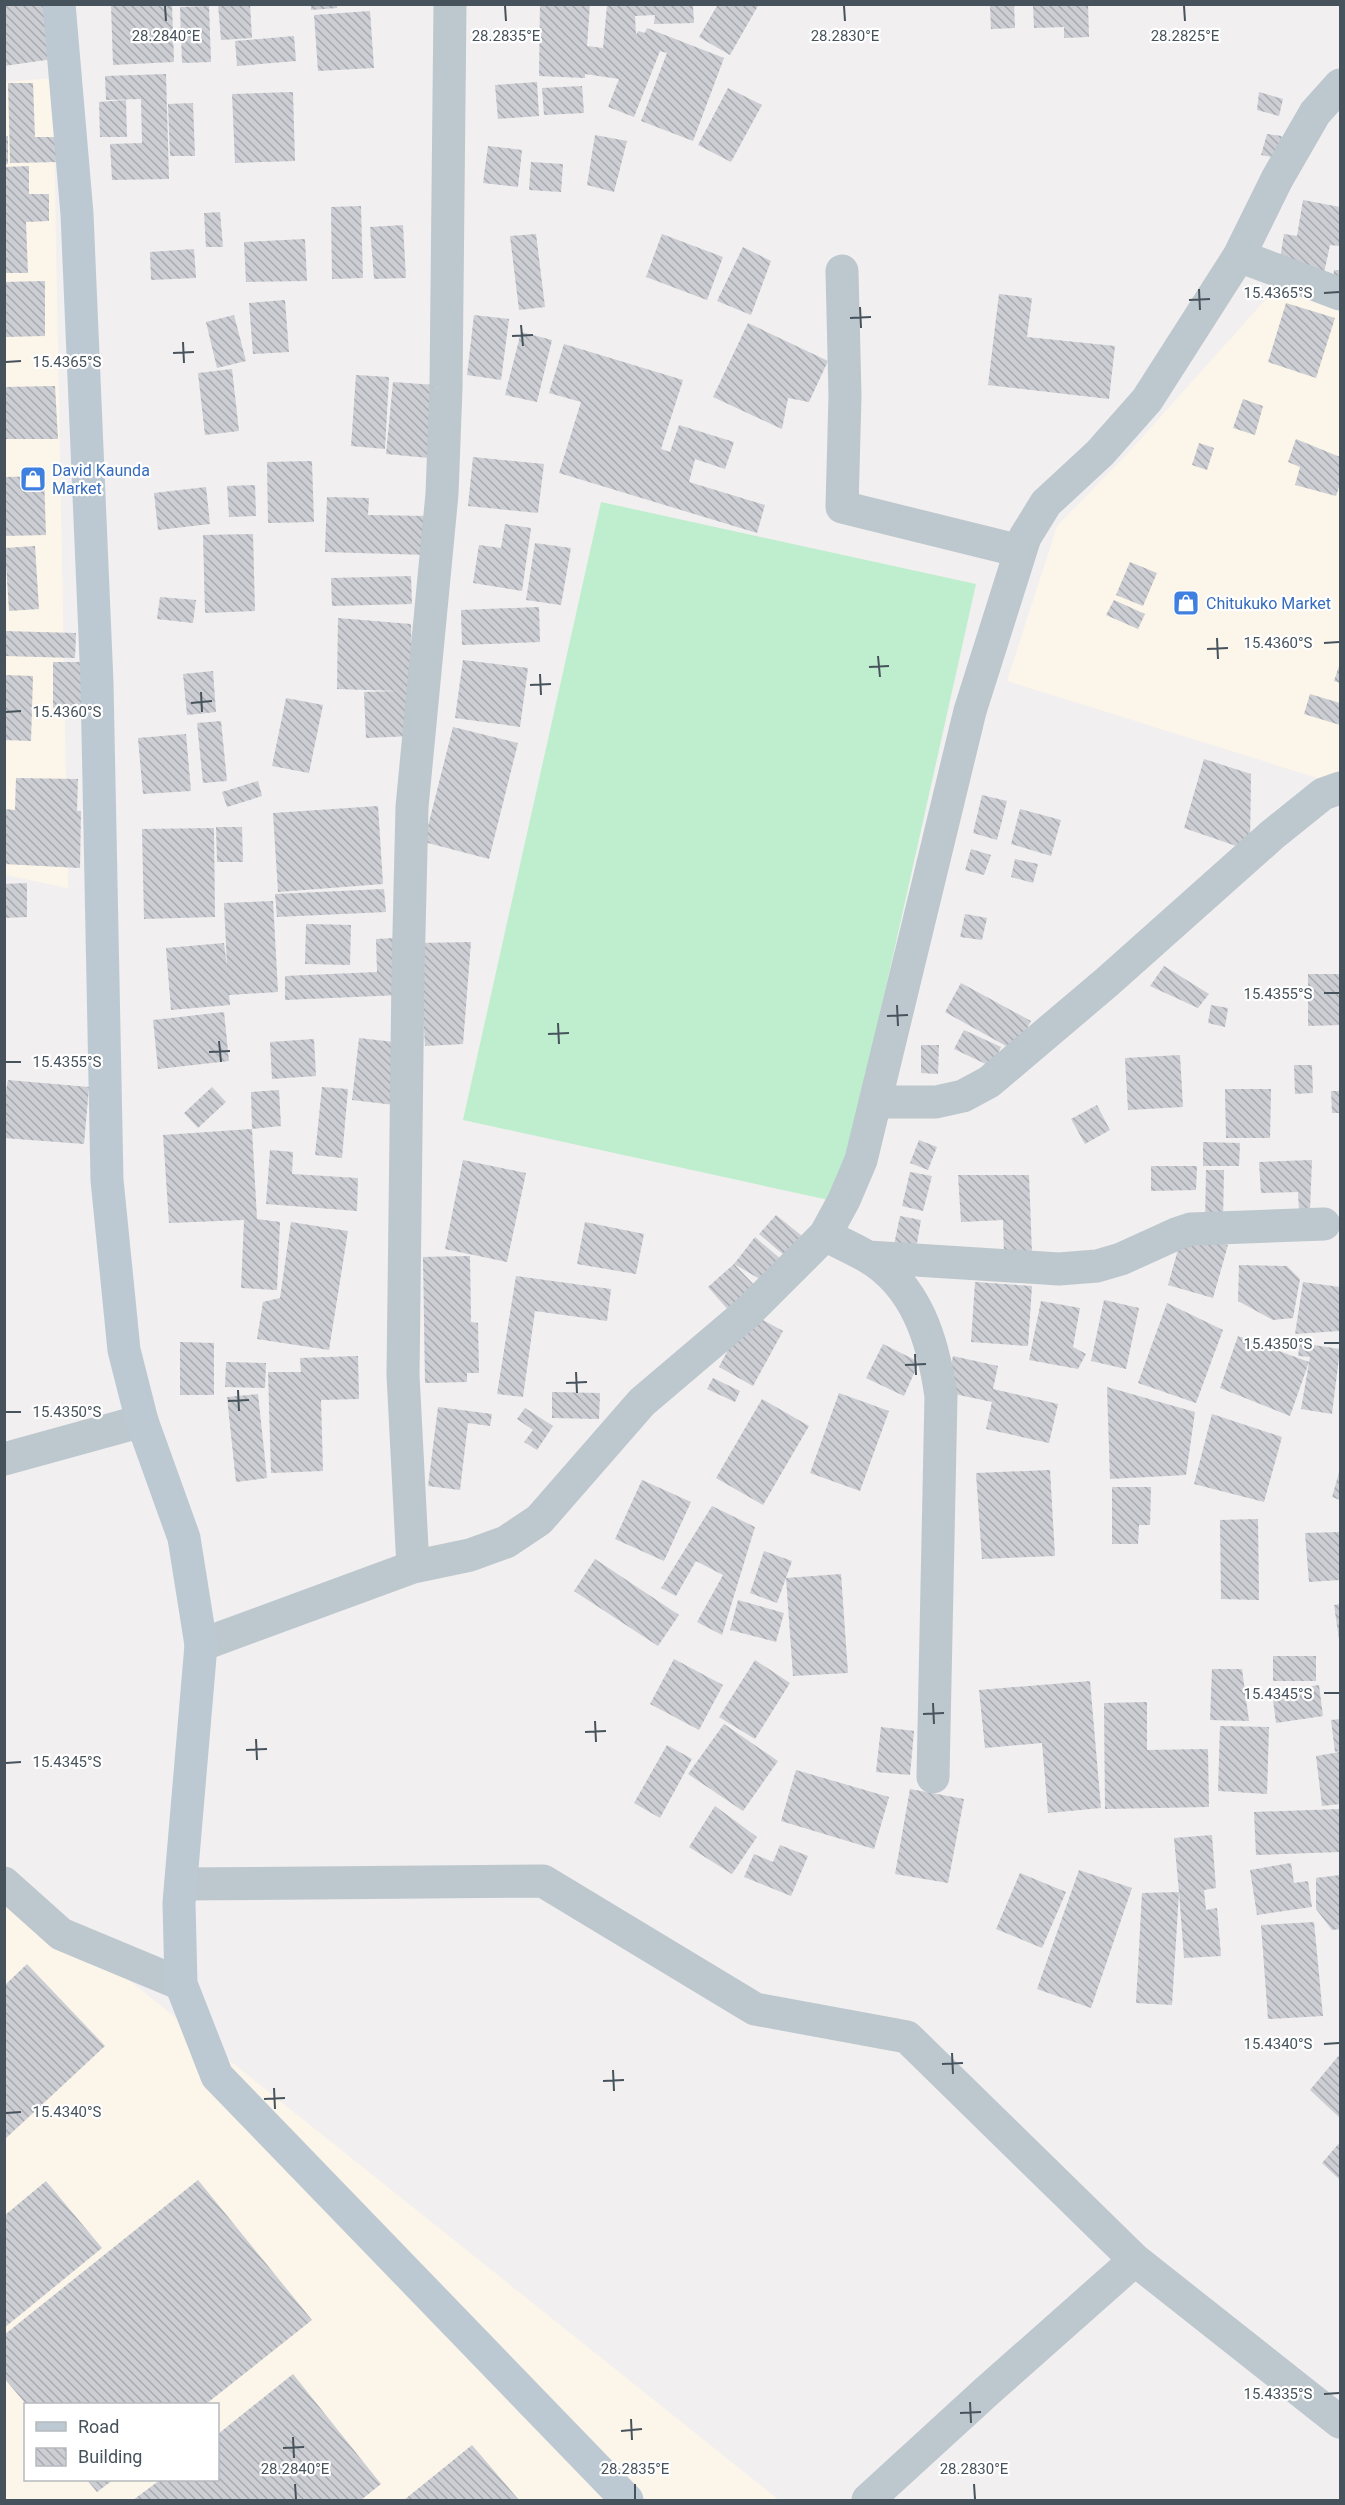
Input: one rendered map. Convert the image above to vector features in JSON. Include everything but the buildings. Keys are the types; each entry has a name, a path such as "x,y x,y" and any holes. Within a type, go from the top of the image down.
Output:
{"street":[{"path":"59,4 77,214 98,683 107,1180 124,1350 142,1421 184,1538 201,1645 181,1884 181,1984 217,2076 627,2500"},
{"path":"413,1567 403,1375 408,974 412,807 442,494 446,388 450,4"},
{"path":"201,1645 413,1567 471,1555 507,1542 539,1520 642,1401 748,1312 825,1235 844,1200 861,1160 970,711 1025,537 1046,503 1100,453 1147,400 1239,256 1277,179 1315,113 1341,85"},
{"path":"1239,256 1341,294"},
{"path":"842,272 845,396 842,507 1020,551"},
{"path":"875,1102 936,1102 963,1096 989,1082 1107,982 1272,835 1323,794 1341,788"},
{"path":"868,1257 1069,1268 1097,1266 1121,1259 1191,1229 1324,1224"},
{"path":"825,1235 868,1257 899,1282 919,1311 936,1356 941,1396 933,1777"},
{"path":"4,1459 142,1421"},
{"path":"181,1884 543,1881 755,2009 907,2037 1135,2260 1341,2422"},
{"path":"4,1883 61,1934 181,1984"},
{"path":"868,2500 1135,2260"}],"shaded area":[{"name":"David Kaunda Market","path":"53,78 68,888 5,875 5,82"},
{"name":"Chitukuko Market","path":"1274,290 1340,306 1340,785 1007,681 1057,526 1129,452"},
{"path":"5,1881 779,2500 5,2500"}],"green space":[{"path":"601,502 976,584 838,1202 463,1120"}],"place":[{"name":"David Kaunda Market","path":"33,479"},
{"name":"Chitukuko Market","path":"1186,603"}]}
